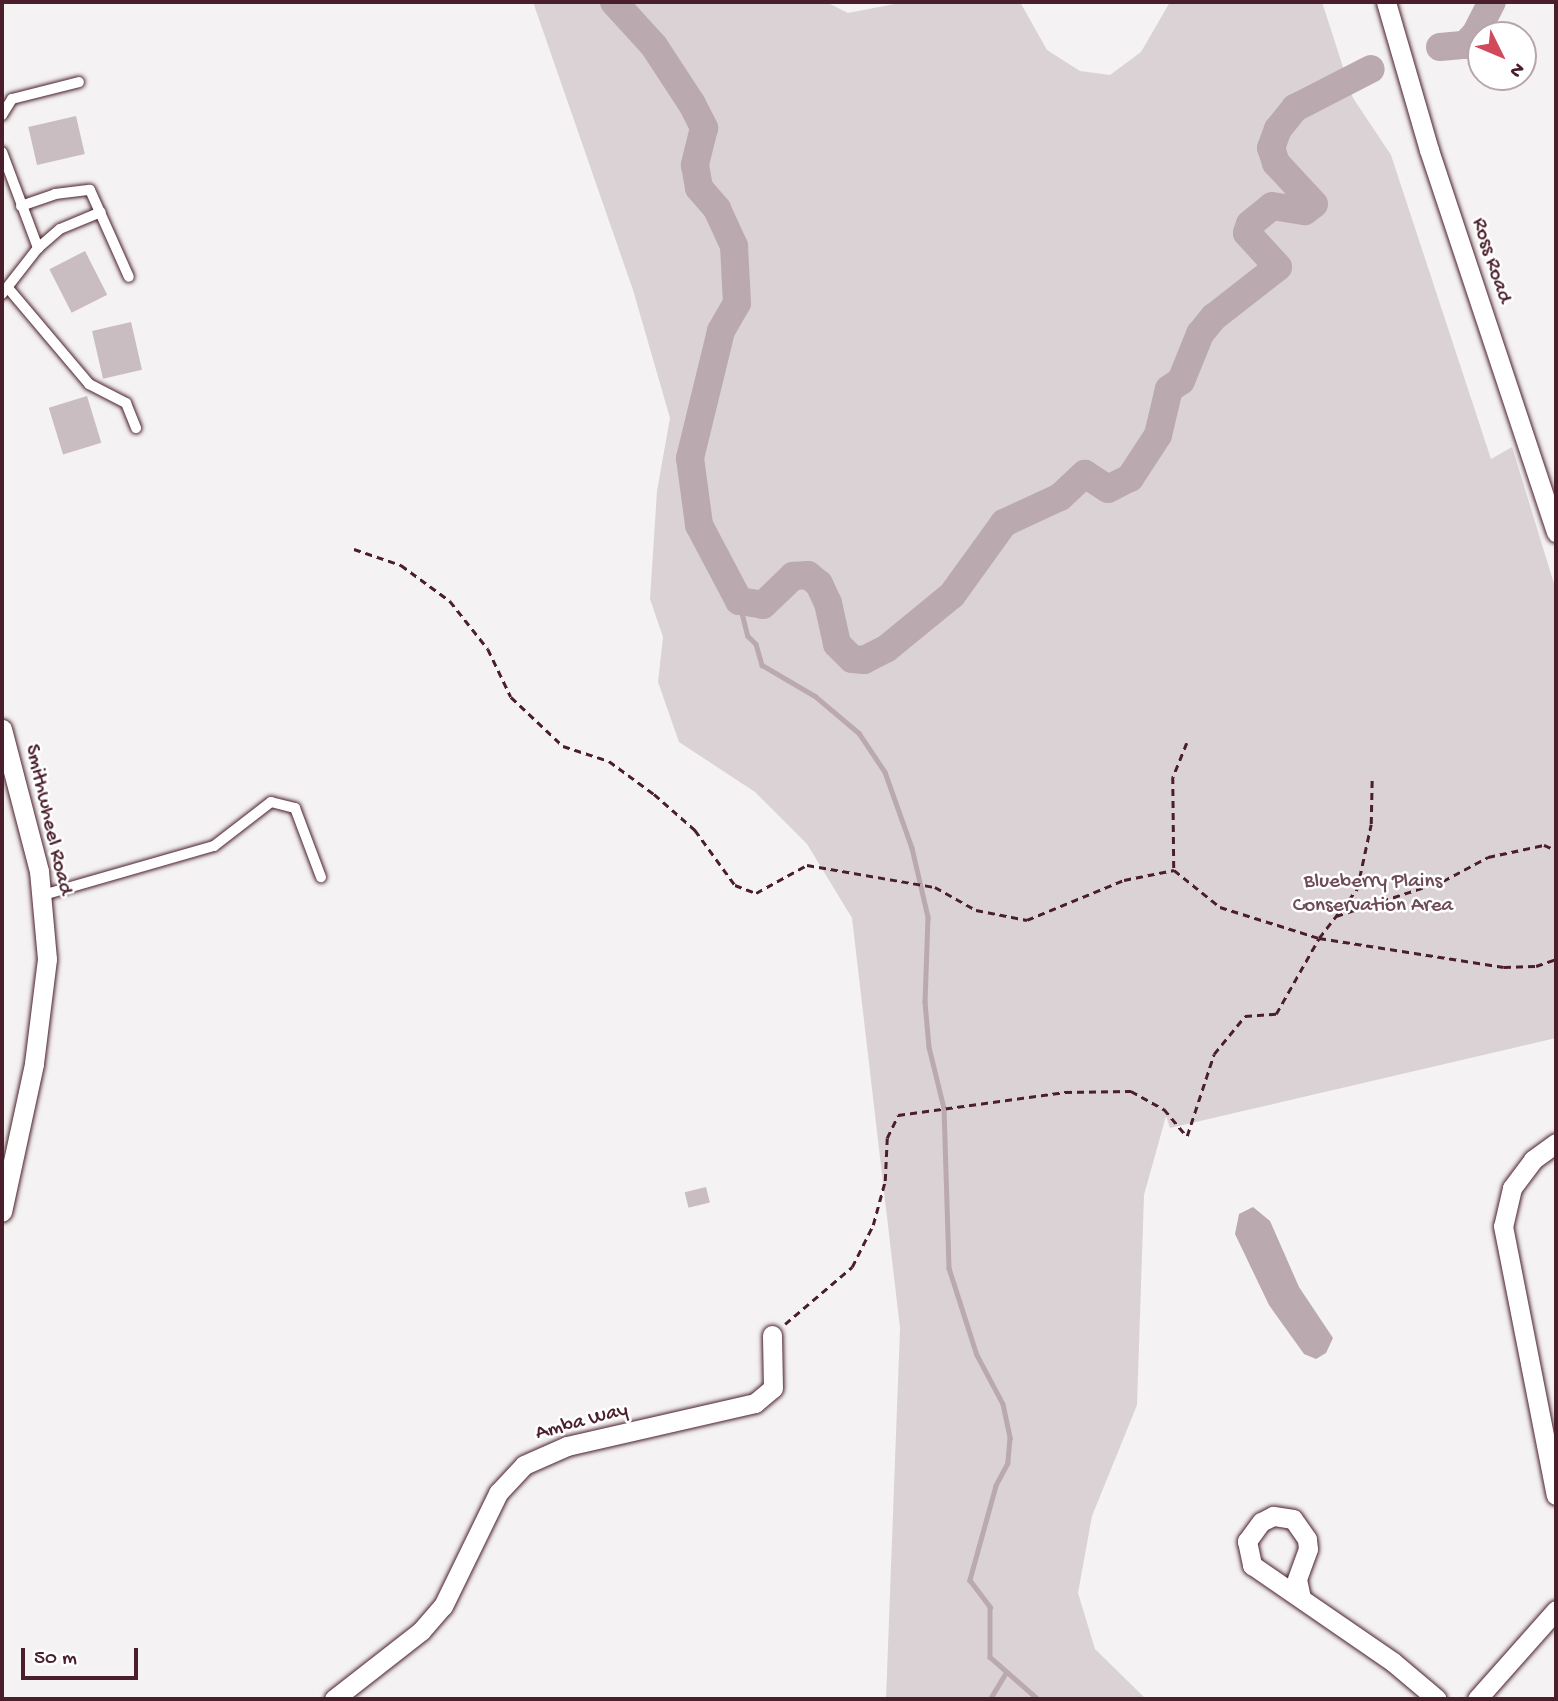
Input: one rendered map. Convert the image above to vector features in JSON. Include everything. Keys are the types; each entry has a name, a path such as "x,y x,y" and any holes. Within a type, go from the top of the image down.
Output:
{"street":[{"name":"Ross Road","path":"1386,2 1429,150 1556,532"},
{"name":"Smithwheel Road","path":"2,729 30,829 43,895 47,959 43,1010 2,1212"},
{"path":"1556,1143 1533,1160 1512,1188 1503,1226 1556,1495"},
{"name":"Amba Way","path":"334,1699 421,1631 443,1605 498,1493 524,1465 566,1446 755,1403 773,1388 776,1376 772,1335"},
{"path":"1301,1598 1437,1699"},
{"path":"1477,1699 1556,1610"}],"lane":[{"path":"2,116 12,99 79,82"},
{"path":"2,152 38,248"},
{"path":"21,206 87,189 129,277"},
{"path":"100,212 60,229 38,248 5,291 89,384 126,403 136,428"},
{"path":"43,895 214,846 271,802 295,807 321,877"}],"path":[{"path":"354,549 401,565 450,601 488,649 512,697 564,746 609,761 654,794 695,830 735,885 756,893 807,865 935,887 976,910 1027,920 1125,880 1174,870"},
{"path":"1174,870 1173,777 1187,743"},
{"path":"772,1335 852,1267 873,1226 885,1181 887,1138 898,1115 1065,1092 1131,1091 1164,1110 1187,1136 1214,1054 1245,1016 1276,1014 1332,917 1357,889 1371,824 1372,777"},
{"path":"1332,917 1443,881 1488,857 1544,845 1556,850"},
{"path":"1174,870 1220,907 1319,938 1504,967 1536,966 1556,959"}],"green space":[{"name":"Blueberry Plains Conservation Area","path":"533,2 826,2 848,13 905,2 1020,2 1047,50 1080,71 1110,75 1141,52 1170,2 1322,2 1353,98 1391,155 1491,459 1512,447 1556,590 1556,1038 1170,1128 1166,1116 1144,1195 1137,1405 1092,1516 1078,1593 1095,1649 1146,1699 886,1699 900,1328 852,918 807,844 755,792 679,742 658,682 663,637 650,599 657,491 670,418 633,290"}],"shaded area":[{"path":"1253,1207 1270,1221 1299,1287 1333,1338 1326,1353 1316,1359 1304,1354 1269,1305 1235,1234 1239,1214"}],"building":[{"path":"76,116 85,154 37,165 28,127"},
{"path":"85,251 107,295 72,313 49,269"},
{"path":"131,322 142,370 103,379 92,331"},
{"path":"87,396 101,443 63,455 49,408"},
{"path":"706,1187 710,1203 689,1208 685,1192"}],"waterway":[{"path":"614,2 654,46 692,104 704,128 695,165 699,188 717,209 734,246 737,303 721,331 690,458 699,525 739,601 763,605 793,576 808,575 819,584 828,603 837,644 852,659 864,660 886,649 952,595 1004,523 1060,497 1085,474 1108,489 1130,478 1158,435 1169,389 1181,381 1200,334 1214,317 1278,267 1247,233 1250,224 1272,206 1305,211 1314,204 1276,163 1271,148 1278,129 1295,108 1371,69"},
{"path":"1440,47 1465,45 1476,33 1492,2"},
{"path":"739,601 748,636 756,644 762,665 815,696 859,733 885,772 912,848 928,917 925,1002 929,1047 944,1108 949,1268 977,1355 1003,1404 1010,1438 1008,1463 996,1486 970,1580 990,1607 990,1657 1038,1699"},
{"path":"990,1699 1006,1672"}]}
